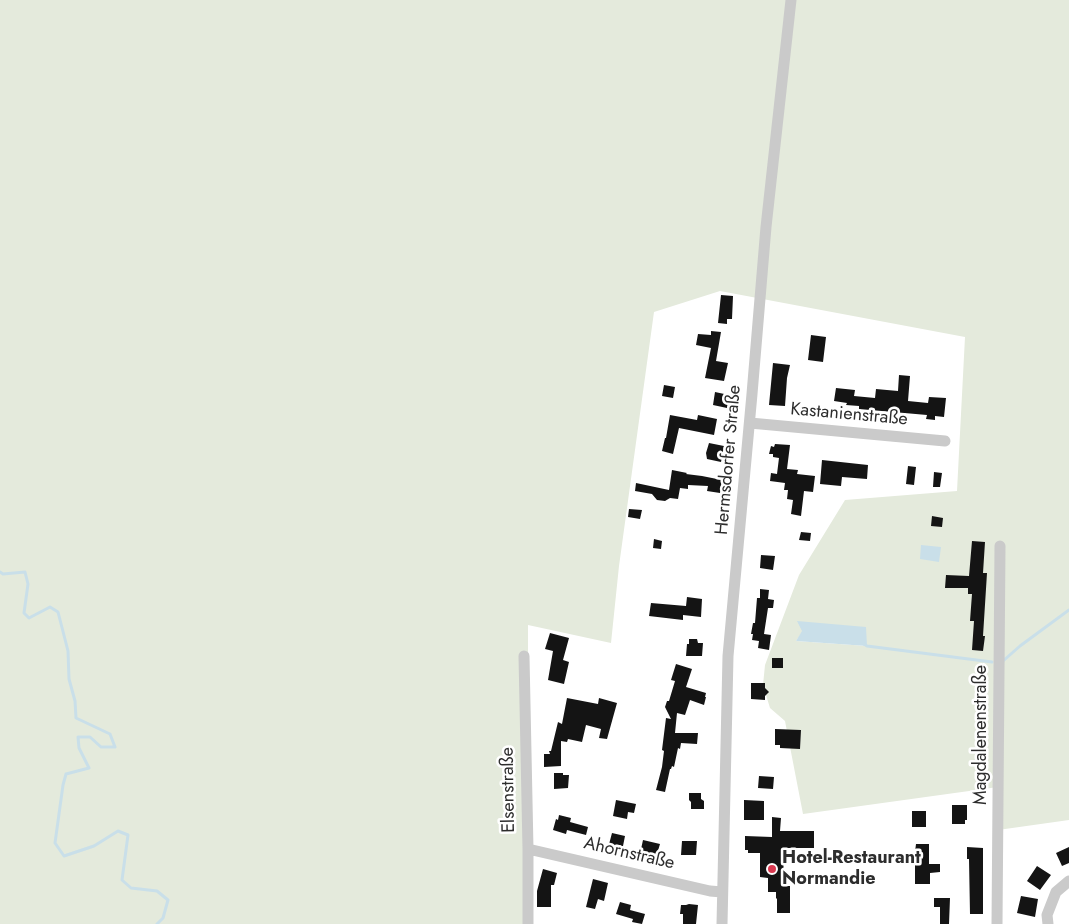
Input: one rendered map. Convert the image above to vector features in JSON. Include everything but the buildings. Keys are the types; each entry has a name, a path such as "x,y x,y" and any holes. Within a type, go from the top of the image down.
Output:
{"street":[{"name":"Hermsdorfer Straße","path":"722,924 728,656 766,227 791,0"},
{"name":"Kastanienstraße","path":"750,423 945,441"},
{"name":"Magdalenenstraße","path":"997,924 1000,546"},
{"name":"Elsenstraße","path":"524,656 528,924"},
{"name":"Ahornstraße","path":"528,849 710,892 722,892"},
{"path":"1048,924 1047,916 1056,892 1069,881"}],"shaded area":[{"path":"0,0 1069,0 1069,820 998,830 998,787 803,814 785,721 770,708 763,685 765,665 799,575 845,500 957,491 965,337 720,291 654,312 619,566 611,643 528,625 528,924 0,924","holes":["803,631 867,646 796,641"]}],"water":[{"path":"921,545 941,547 939,562 920,559"},
{"path":"797,621 866,627 867,646 796,641 802,631"}],"waterway":[{"path":"0,572 3,574 25,572 28,584 24,613 29,618 50,607 58,612 68,651 69,679 75,701 76,718 110,734 115,747 101,747 90,737 78,737 79,748 89,768 66,774 55,843 64,856 94,846 118,831 128,835 122,880 131,888 157,891 168,900 163,918 157,924"},
{"path":"1003,661 1069,610"},
{"path":"864,644 867,646 992,662"}],"place":[{"name":"Hotel-Restaurant Normandie","path":"772,869"}]}
